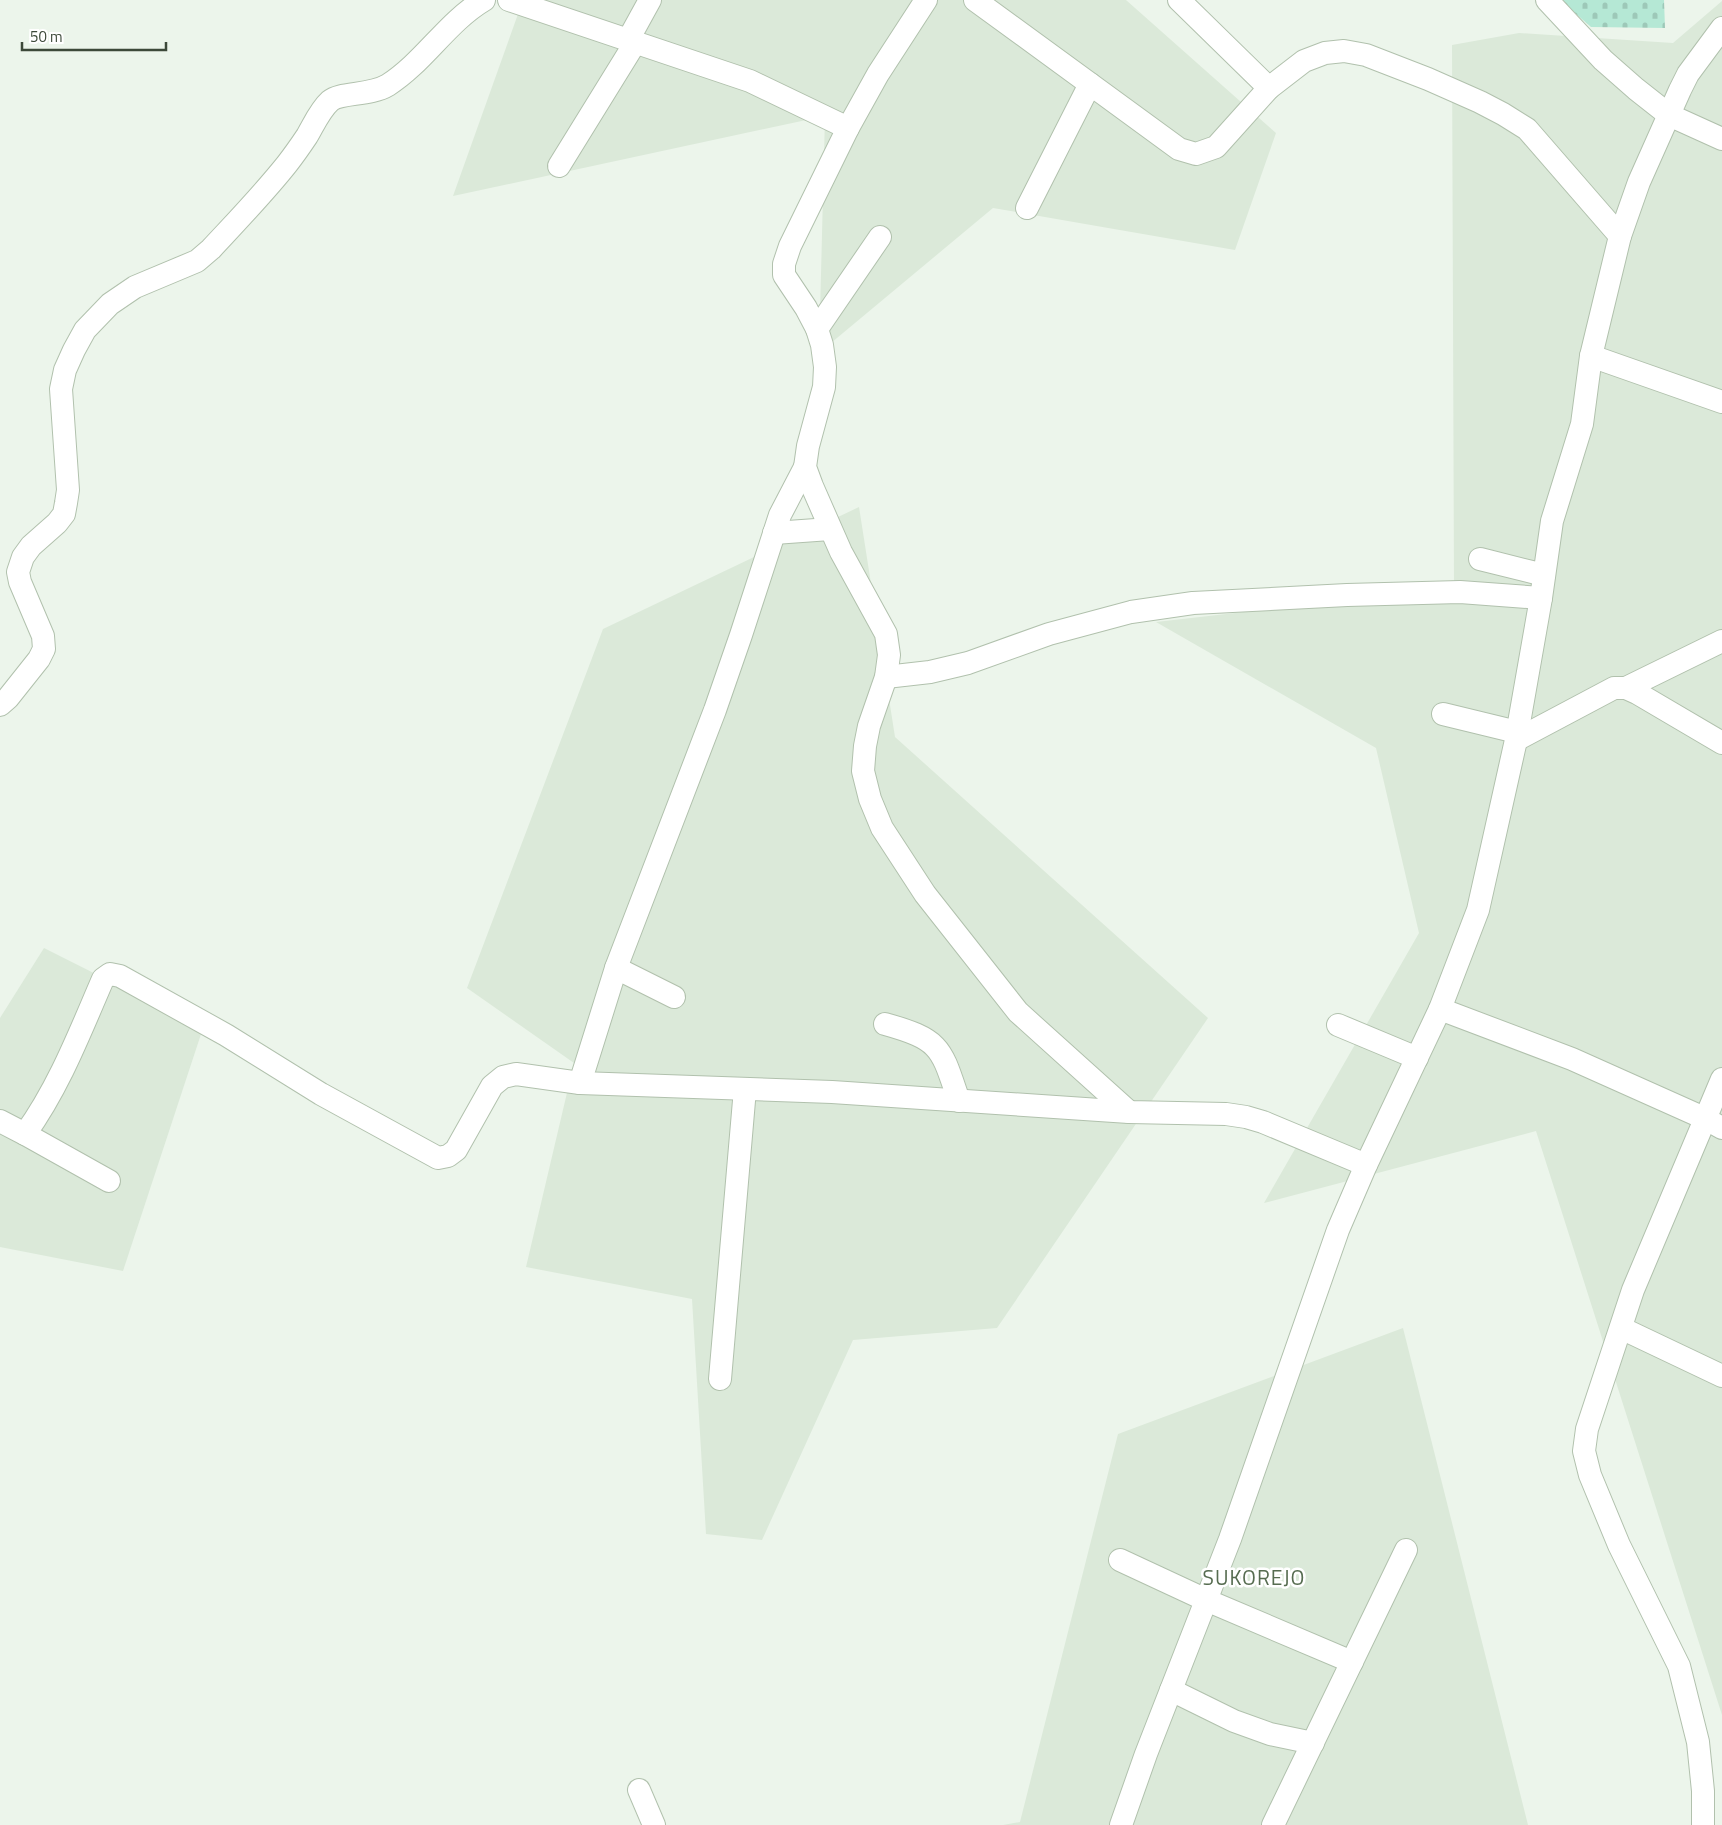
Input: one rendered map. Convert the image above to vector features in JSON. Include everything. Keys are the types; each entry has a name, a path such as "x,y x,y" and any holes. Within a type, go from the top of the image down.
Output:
{"street":[{"path":"0,705 39,660 44,649 43,636 20,582 18,572 23,557 31,546 57,523 64,514 68,490 61,389 65,370 85,330 110,304 135,287 197,261 212,249 286,165 306,138 324,108 332,100 341,96 373,92 391,83 419,60 459,20 484,0"},
{"path":"509,0 750,81 848,128"},
{"path":"559,166 632,41 650,0"},
{"path":"580,1082 616,968 715,710 780,515 805,467 808,446 824,387 825,367 822,345 816,329 806,308 784,275 784,264 790,246 848,128 878,74 926,0"},
{"path":"975,0 1179,149 1196,154 1216,146 1269,88 1304,62 1325,53 1344,51 1366,55 1428,79 1495,110 1527,129 1620,236"},
{"path":"1179,0 1269,88"},
{"path":"1547,0 1603,60 1636,89 1669,114 1722,139"},
{"path":"1122,1825 1132,1793 1233,1530 1338,1230 1366,1165 1440,1009 1478,910 1516,736 1541,598 1552,521 1582,424 1591,356 1620,236 1639,182 1688,74 1722,28"},
{"path":"1027,208 1090,84"},
{"path":"816,329 880,237"},
{"path":"1591,356 1722,402"},
{"path":"805,467 830,529 886,634 888,655 886,677 869,726 863,771 870,799 882,828 925,894 1018,1012 1129,1112"},
{"path":"774,533 830,529"},
{"path":"1480,559 1544,575"},
{"path":"886,677 930,672 968,663 1049,634 1131,612 1193,603 1347,595 1460,592 1541,598"},
{"path":"1443,714 1516,736 1614,688 1626,688 1722,642"},
{"path":"1626,688 1722,743"},
{"path":"616,968 674,996"},
{"path":"25,1134 65,1067 103,979 110,974 120,976 218,1030 321,1094 438,1158 448,1156 456,1150 492,1086 503,1077 516,1074 580,1082 745,1089 1129,1112 1246,1117 1264,1122 1366,1165"},
{"path":"1440,1009 1572,1059 1713,1123"},
{"path":"885,1024 915,1032 934,1044 945,1059 960,1101"},
{"path":"1338,1025 1417,1058"},
{"path":"1703,1825 1703,1791 1698,1742 1679,1666 1619,1545 1590,1475 1584,1451 1587,1429 1633,1290 1713,1123 1722,1079"},
{"path":"720,1379 745,1089"},
{"path":"0,1120 109,1181"},
{"path":"1621,1328 1722,1376"},
{"path":"1273,1825 1406,1550"},
{"path":"1120,1560 1206,1600 1352,1662"},
{"path":"1171,1690 1234,1721 1270,1734 1313,1743"},
{"path":"639,1790 654,1825"}],"shaded area":[{"path":"523,0 1126,0 1276,133 1235,250 993,208 819,353 825,116 453,196"},
{"path":"1722,1 1722,1715 1536,1131 1264,1203 1419,933 1376,748 1156,622 1454,588 1452,45 1519,33 1673,43"},
{"path":"859,507 895,737 1208,1018 997,1328 853,1340 762,1540 706,1534 692,1299 526,1267 574,1063 467,988 603,629"},
{"path":"44,948 203,1028 123,1271 0,1247 0,1018"},
{"path":"1403,1328 1528,1825 1003,1825 1020,1822 1118,1434"}],"green space":[{"path":"1560,0 1664,0 1665,28 1591,27"}],"district":[{"name":"SUKOREJO","path":"1254,1577"}]}
